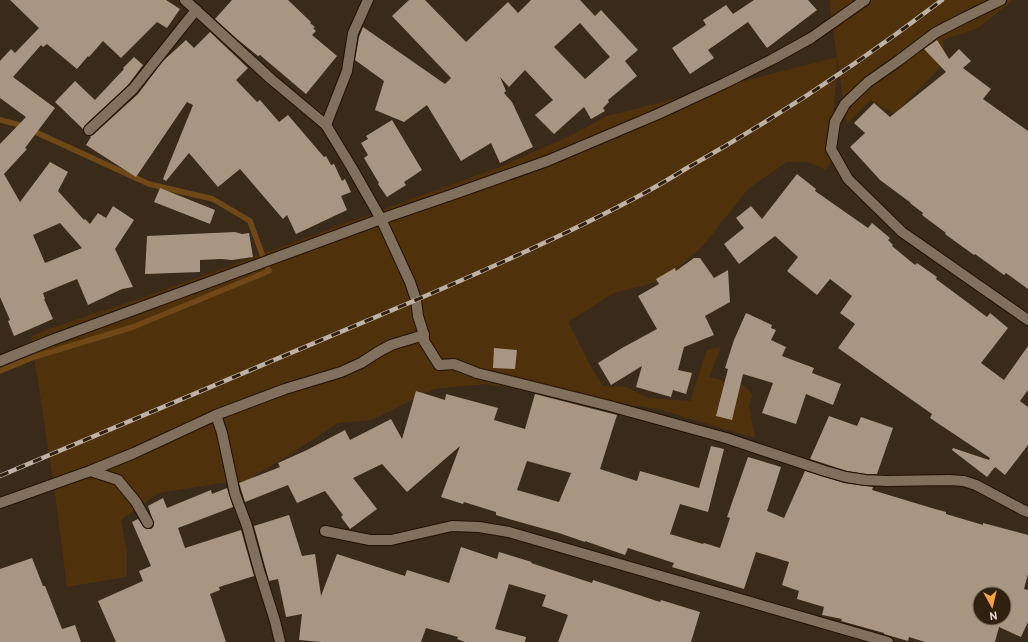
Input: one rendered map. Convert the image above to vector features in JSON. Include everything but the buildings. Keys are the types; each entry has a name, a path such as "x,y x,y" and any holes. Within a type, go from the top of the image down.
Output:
{"street":[{"path":"186,0 271,79 326,126 381,219 410,282 416,300 424,341 439,365 454,364 477,373 606,404 726,438 846,477 887,481 949,480 964,482 976,485 1028,512"},
{"path":"326,126 347,71 353,33 368,0"},
{"path":"0,361 52,340 381,219 547,161 658,114 773,59 810,38 865,0"},
{"path":"1001,0 936,33 868,82 845,104 838,116 835,122 831,150 848,179 902,232 1028,320"},
{"path":"89,130 133,89 196,10"},
{"path":"0,503 90,471 134,453 216,415 285,389 341,372 361,363 391,345 424,335"},
{"path":"216,415 222,433 235,494 247,526 280,642"},
{"path":"90,471 118,480 136,502 148,522"},
{"path":"325,531 370,540 391,540 452,526 479,526 508,532 888,642"}],"shaded area":[{"path":"829,0 1011,0 1011,2 978,28 943,40 945,56 939,69 894,114 871,100 847,124 837,59 831,161 826,170 808,162 787,162 748,189 703,246 662,281 614,293 568,322 590,365 603,386 626,387 649,398 690,401 707,350 721,347 709,377 744,386 753,394 749,405 755,437 658,409 485,384 434,389 372,420 338,423 289,455 245,481 159,493 121,520 127,552 127,577 67,587 55,493 31,336 145,297 502,166 570,136 607,116 837,57"}],"waterway":[{"path":"0,120 20,125 149,184 213,199 250,221 269,271 133,327 34,357 0,371"}],"railway":[{"path":"0,476 444,288 527,251 610,211 662,183 785,109 849,67 942,0"}]}
